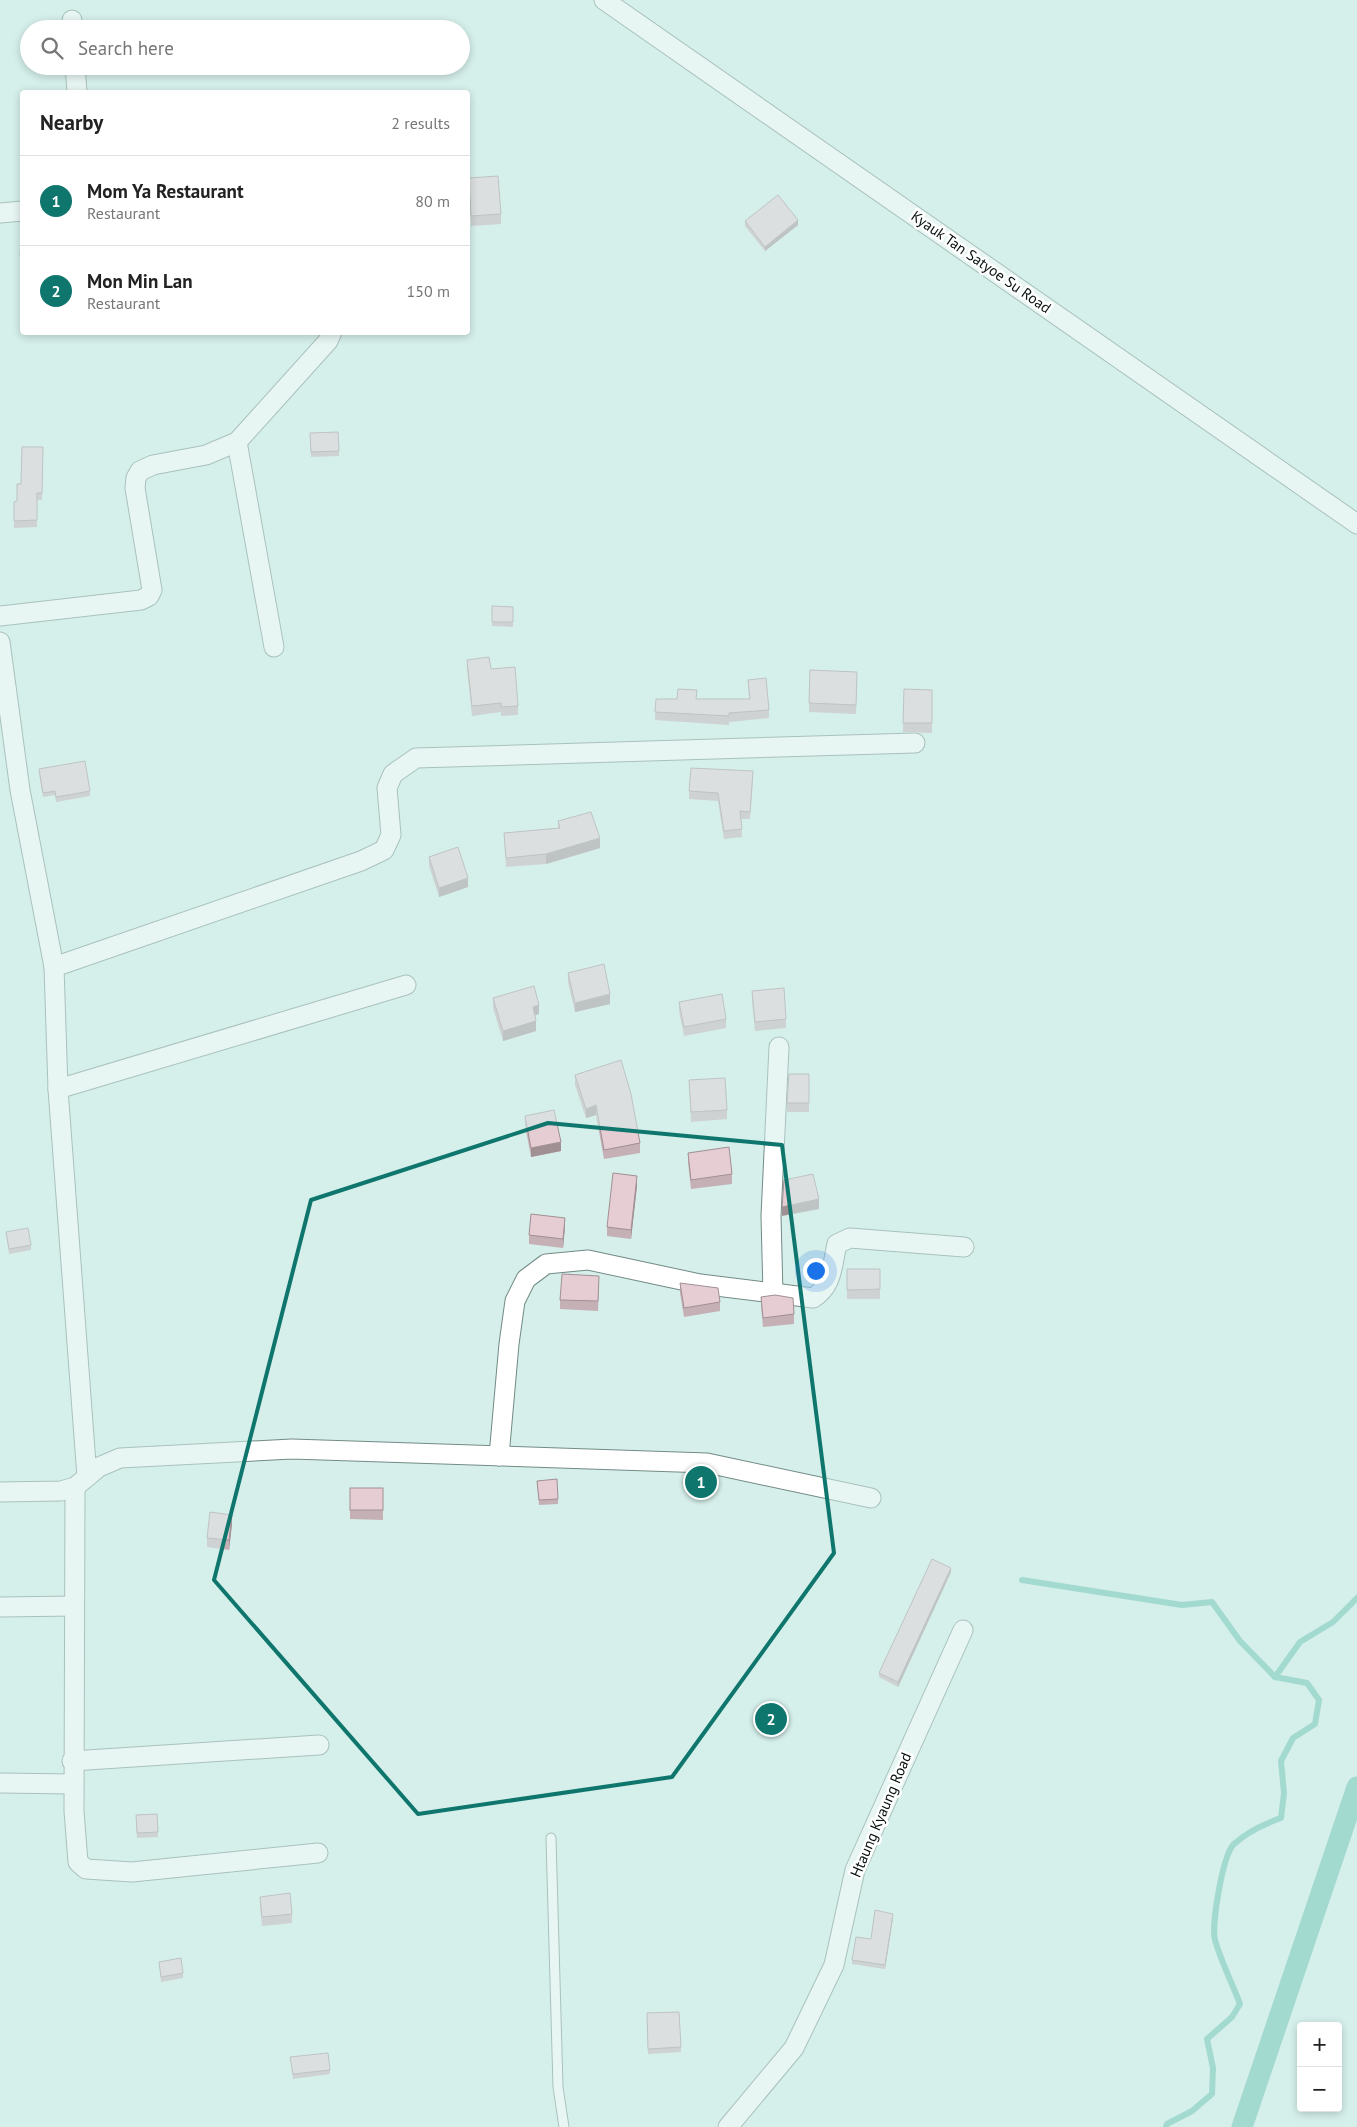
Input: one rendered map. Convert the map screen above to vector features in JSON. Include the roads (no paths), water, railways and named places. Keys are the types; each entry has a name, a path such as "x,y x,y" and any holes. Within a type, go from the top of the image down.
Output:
{"street":[{"name":"Kyauk Tan Satyoe Su Road","path":"604,0 1357,524"},
{"path":"76,75 77,90"},
{"path":"0,213 20,211"},
{"path":"0,616 141,600 149,596 152,590 136,478 140,471 153,465 206,455 237,442 330,335"},
{"path":"237,442 274,647"},
{"path":"0,642 20,790 54,967 58,1089 81,1482 74,1606 72,1761 75,1847 78,1862 86,1870 132,1872 318,1853"},
{"path":"54,967 361,861 384,850 391,835 387,788 393,774 416,758 915,743"},
{"path":"58,1089 406,985"},
{"path":"773,1293 771,1216 778,1048"},
{"path":"499,1456 509,1344 515,1301 526,1279 546,1264 588,1260 700,1284 813,1298 823,1292 831,1276 837,1244 850,1238 964,1247"},
{"path":"0,1492 61,1491 81,1482 99,1467 120,1458 292,1449 707,1462 871,1498"},
{"path":"0,1607 74,1606"},
{"name":"Htaung Kyaung Road","path":"728,2127 794,2048 834,1965 855,1870 963,1630"},
{"path":"72,1761 319,1745"},
{"path":"0,1783 73,1784"}],"lane":[{"path":"551,1838 558,2087 564,2127"}],"waterway":[{"path":"1022,1580 1182,1605 1212,1602 1240,1641 1275,1677 1307,1683 1319,1700 1315,1724 1293,1738 1281,1761 1284,1793 1281,1818 1256,1828 1239,1839 1230,1850 1226,1861 1216,1906 1214,1932 1223,1964 1240,2004 1232,2017 1207,2039 1213,2068 1212,2094 1192,2111 1167,2124 1166,2127"},
{"path":"1275,1677 1300,1642 1333,1622 1357,1598"},
{"path":"1242,2127 1357,1787"}],"place":[{"name":"Mom Ya Restaurant","path":"701,1482"},
{"name":"Mon Min Lan","path":"771,1719"}]}
